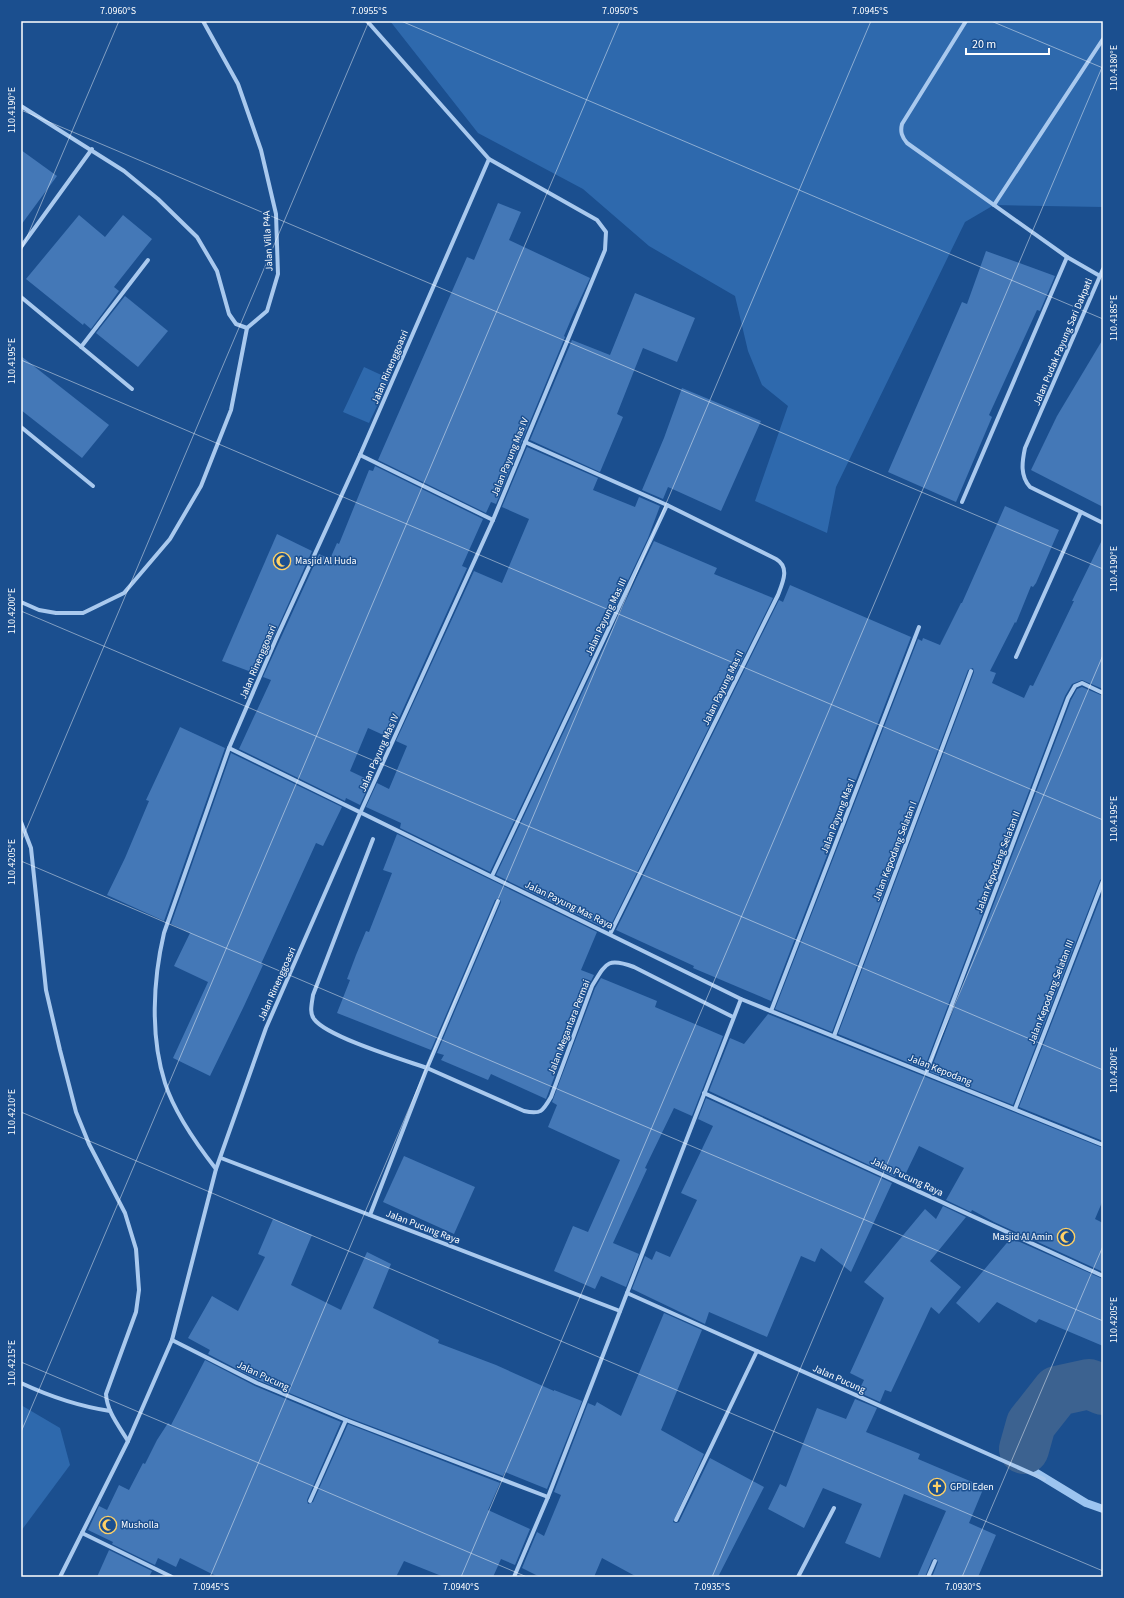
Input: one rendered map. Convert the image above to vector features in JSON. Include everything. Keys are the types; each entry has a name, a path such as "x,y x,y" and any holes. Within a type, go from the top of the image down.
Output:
{"street":[{"name":"Jalan Villa P4A","path":"203,21 238,84 261,150 276,214 278,274 267,311 246,328"},
{"path":"367,21 489,159"},
{"name":"Jalan Pudak Payung Sari Dakpati","path":"966,21 900,129 907,143 1067,257 1100,276 1025,448 1022,461 1023,474 1030,487 1103,523"},
{"path":"994,205 1103,39"},
{"path":"21,106 124,171 158,199 197,237 217,271 229,314 236,324 246,328 231,410 201,486 170,539 124,593 83,613 56,613 39,610 21,602"},
{"path":"21,247 92,150"},
{"name":"Jalan Payung Mas IV","path":"361,811 493,520 605,250 606,232 597,220 489,159"},
{"name":"Jalan Rinenggoasri","path":"216,1169 198,1145 166,1084 158,1055 155,1005 159,954 164,932 230,748 276,639 360,455 489,159"},
{"path":"962,502 1067,257"},
{"path":"81,347 148,260"},
{"path":"1100,276 1103,269"},
{"path":"21,297 132,389"},
{"path":"21,427 93,486"},
{"path":"525,442 668,505"},
{"path":"360,455 493,520"},
{"name":"Jalan Payung Mas III","path":"492,876 668,505"},
{"name":"Jalan Payung Mas II","path":"610,934 778,595 785,572 782,562 668,505"},
{"path":"1016,657 1081,512"},
{"name":"Jalan Payung Mas I","path":"771,1011 919,627"},
{"name":"Jalan Kepodang Selatan I","path":"834,1036 971,671"},
{"name":"Jalan Kepodang Selatan II","path":"926,1073 1068,698 1075,686 1082,682 1103,693"},
{"path":"230,748 361,811"},
{"name":"Jalan Rinenggoasri","path":"172,1340 216,1169 266,1028 361,811"},
{"name":"Jalan Payung Mas Raya","path":"361,811 741,998 771,1011"},
{"path":"21,822 31,848 46,990 76,1112 89,1144 125,1213 136,1249 139,1300 106,1394 110,1411 128,1441"},
{"name":"Jalan Megantara Permai","path":"373,839 313,995 311,1009 313,1018 323,1028 427,1068 524,1111 535,1114 544,1110 551,1097 592,986 602,970 609,964 617,961 634,967 733,1017"},
{"name":"Jalan Kepodang Selatan III","path":"1015,1109 1103,881"},
{"path":"370,1215 427,1068 498,901"},
{"path":"514,1577 548,1498 741,998"},
{"name":"Jalan Kepodang","path":"771,1011 1103,1145"},
{"name":"Jalan Pucung Raya","path":"704,1093 1103,1276"},
{"name":"Jalan Pucung Raya","path":"221,1158 620,1311"},
{"name":"Jalan Pucung","path":"627,1293 1044,1479"},
{"path":"60,1577 128,1441 172,1340"},
{"name":"Jalan Pucung","path":"172,1340 257,1383 346,1420 548,1498"},
{"path":"676,1520 756,1351"},
{"path":"21,1383 51,1397 82,1407 110,1411"},
{"path":"310,1501 346,1420"},
{"path":"798,1577 834,1508"},
{"path":"82,1533 172,1577"},
{"path":"928,1577 934,1561"}],"shaded area":[{"path":"390,21 1103,21 1103,207 994,205 965,222 836,487 827,533 755,501 788,406 762,385 748,351 735,296 649,246 583,189 478,133"},
{"path":"364,367 390,379 369,423 343,412"},
{"path":"21,1405 60,1428 70,1465 21,1531"}],"building":[{"path":"21,150 57,176 21,225"},
{"path":"498,203 521,212 509,240 590,278 564,336 565,337 496,504 491,502 486,513 378,460 467,257 474,260"},
{"path":"79,215 105,237 123,215 152,239 114,287 119,291 91,329 84,323 83,325 26,279"},
{"path":"986,251 1055,276 1040,311 1037,310 989,415 992,417 956,502 888,472 962,302 967,304"},
{"path":"635,293 695,318 677,362 643,348 617,414 623,417 600,472 530,440 572,340 610,355"},
{"path":"125,296 168,331 138,367 96,333"},
{"path":"1103,339 1103,507 1031,470 1057,416"},
{"path":"21,356 109,425 82,458 21,410"},
{"path":"682,388 761,421 721,511 668,487 663,499 642,490 664,438"},
{"path":"527,447 598,478 593,490 635,507 639,497 660,506 648,538 490,872 400,828 401,823 366,807 377,783 389,789 407,746 396,741 474,571 502,583 529,519 502,507"},
{"path":"375,466 483,519 462,566 467,568 390,738 368,728 350,771 371,781 360,805 346,798 345,801 239,749 271,680 263,677 319,554 330,559 337,543 339,544 369,470 373,471"},
{"path":"1005,506 1059,530 1036,583 1033,587 1031,586 1016,623 1015,622 990,671 996,673 992,683 1024,698 1030,685 1033,686 1103,538 1103,689 1082,680 1072,684 1065,696 924,1069 838,1034 974,672 973,668 968,670 832,1032 775,1009 918,639 922,641 923,638 940,645 962,603"},
{"path":"277,534 312,551 257,674 222,661"},
{"path":"654,541 717,568 714,574 773,598 610,927 602,923 600,926 496,875"},
{"path":"790,585 911,637 771,1001 693,968 694,966 616,930 779,600 783,602"},
{"path":"1082,687 1103,696 1103,878 1100,880 1013,1105 930,1072 1071,700 1077,689"},
{"path":"180,727 225,748 164,921 107,895 125,858 149,801 146,800"},
{"path":"231,753 342,807 323,846 316,843 261,964 263,965 210,1076 173,1058 208,982 174,966 190,933 171,924"},
{"path":"397,834 597,932 581,970 594,975 546,1099 491,1074 488,1080 441,1060 444,1055 437,1053 501,902 499,898 495,900 431,1050 337,1013 350,980 347,979 356,955 366,931 369,932 392,873 383,870"},
{"path":"1103,891 1103,1141 1019,1107"},
{"path":"601,978 657,1001 655,1007 723,1036 692,1116 674,1108 645,1168 647,1169 613,1243 639,1254 626,1287 601,1276 595,1289 554,1271 573,1226 588,1232 620,1160 548,1127 557,1105 552,1102 595,988"},
{"path":"768,1014 1103,1148 1103,1200 1095,1219 1103,1223 1103,1272 994,1222 972,1210 971,1212 946,1200 964,1168 919,1146 906,1173 898,1170 895,1177 709,1091 730,1038 744,1044"},
{"path":"706,1098 892,1183 851,1272 821,1248 815,1262 801,1256 767,1337 709,1312 705,1324 632,1289 645,1256 652,1260 656,1251 670,1257 697,1200 681,1193 713,1126 698,1119"},
{"path":"404,1156 475,1187 454,1234 383,1202"},
{"path":"943,1206 966,1217 930,1261 961,1287 939,1314 931,1307 891,1392 885,1390 880,1402 858,1392 864,1380 850,1373 884,1298 864,1282 925,1209 936,1219"},
{"path":"273,1219 312,1235 291,1285 341,1310 367,1252 391,1264 373,1308 439,1340 438,1343 496,1365 554,1391 582,1401 547,1489 505,1472 503,1476 347,1417 258,1380 208,1354 210,1350 188,1338 212,1296 238,1311 265,1257 258,1254"},
{"path":"1011,1238 1103,1279 1103,1346 1039,1319 1036,1323 997,1302 979,1323 956,1303"},
{"path":"664,1313 702,1330 661,1430 704,1454 673,1522 679,1522 710,1458 764,1487 718,1577 637,1577 602,1558 594,1577 540,1577 522,1568 537,1532 544,1536 561,1495 554,1492 588,1403 595,1406 597,1402 621,1416"},
{"path":"205,1360 255,1386 341,1422 307,1500 308,1504 313,1502 348,1424 500,1483 488,1510 530,1529 515,1565 501,1559 493,1577 444,1577 404,1561 396,1577 218,1577 180,1558 176,1567 158,1558 155,1565 112,1544 113,1542 88,1530 99,1506 107,1510 119,1485 129,1490 143,1463 145,1464 157,1440 168,1423 171,1425"},
{"path":"855,1399 877,1408 866,1432 920,1454 918,1459 984,1487 969,1523 996,1535 978,1577 932,1577 938,1562 935,1558 932,1560 925,1577 917,1577 946,1511 904,1494 880,1558 845,1543 862,1504 823,1488 804,1528 768,1509 780,1484 786,1487 817,1408 846,1419"},
{"path":"109,1550 152,1571 149,1577 97,1577"}],"waterway":[{"path":"1024,1449 1031,1424 1057,1391 1089,1384 1103,1390"},
{"path":"1024,1449 1035,1472 1086,1503 1103,1509"}],"place":[{"name":"Masjid Al Huda","path":"282,561"},
{"name":"Masjid Al Amin","path":"1066,1237"},
{"name":"GPDI Eden","path":"937,1487"},
{"name":"Musholla","path":"108,1525"}]}
